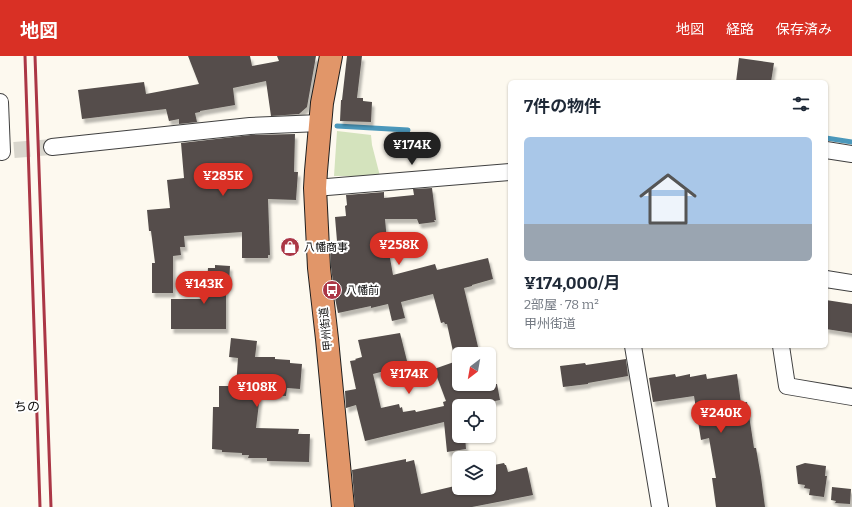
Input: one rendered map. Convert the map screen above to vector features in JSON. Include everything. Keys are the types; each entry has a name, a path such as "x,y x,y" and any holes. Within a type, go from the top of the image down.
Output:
{"highway":[{"name":"甲州街道","path":"331,56 322,103 315,188 319,268 343,507"}],"street":[{"path":"0,102 5,152"},
{"path":"52,147 250,126 320,123"},
{"path":"828,150 852,154"},
{"path":"315,188 508,172"},
{"path":"828,279 852,283"},
{"path":"633,348 660,507"},
{"path":"781,348 787,386 852,397"}],"green space":[{"path":"337,131 371,135 380,176 334,176"}],"building":[{"path":"188,56 250,56 252,66 279,61 277,56 316,56 307,107 299,114 271,116 266,81 233,88 235,105 195,113 197,122 179,124 179,119 169,121 166,109 82,119 78,90 144,82 146,94 199,84"},
{"path":"347,56 362,56 357,98 363,98 363,101 372,102 371,122 340,121 341,100"},
{"path":"739,58 774,63 771,80 736,80"},
{"path":"295,134 294,172 298,172 296,200 268,199 270,255 268,255 268,258 242,258 242,232 184,236 185,247 180,247 181,255 173,256 173,293 152,293 152,263 155,263 147,210 170,208 167,180 184,178 181,143 251,135"},
{"path":"432,188 436,220 434,220 435,222 419,224 417,219 385,219 393,275 435,264 437,270 488,258 493,279 464,288 478,347 452,347 447,324 444,322 441,323 433,294 401,302 405,318 392,321 388,304 338,313 331,267 330,243 337,241 335,217 346,216 346,195 384,192 384,198 414,195 413,189"},
{"path":"215,265 230,266 229,286 226,286 226,329 171,329 171,299 203,299 203,296 206,296 208,268 215,268"},
{"path":"828,300 852,304 852,333 828,329"},
{"path":"400,333 408,365 373,374 381,408 399,404 400,408 402,407 403,412 415,410 416,412 444,406 443,402 446,401 434,369 452,363 452,391 496,391 497,384 500,400 452,399 452,443 466,443 466,449 447,452 444,422 365,441 356,405 346,408 345,391 356,389 350,361 362,357 358,340"},
{"path":"231,338 257,341 255,357 275,357 275,359 290,360 290,363 302,364 300,389 287,388 286,396 260,395 256,428 299,429 298,434 310,434 309,462 267,461 267,458 248,458 249,455 242,455 242,453 222,452 222,450 212,449 213,407 219,407 219,386 236,386 238,358 229,357"},
{"path":"626,359 628,376 588,384 563,387 560,366 585,363 586,365"},
{"path":"675,374 676,377 690,374 690,377 706,374 707,379 737,374 741,403 747,402 765,507 716,507 712,478 716,478 709,438 701,440 694,396 653,402 649,378"},
{"path":"406,459 406,462 414,460 421,494 452,487 452,495 496,495 496,465 504,463 508,472 527,467 533,495 472,507 355,507 352,470"},
{"path":"805,463 826,466 825,476 827,476 824,497 809,495 810,489 804,488 805,485 798,484 796,466"},
{"path":"832,487 851,489 850,504 835,503 836,501 831,500"}],"waterway":[{"path":"337,126 408,130"},
{"path":"828,138 852,142"}],"tunnel":[{"path":"14,150 52,147"}],"railway":[{"path":"25,56 40,507"},
{"path":"35,56 51,507"}],"place":[{"name":"八幡商事","path":"290,247"},
{"name":"八幡前","path":"332,290"}],"district":[{"name":"ちの","path":"27,406"}]}
